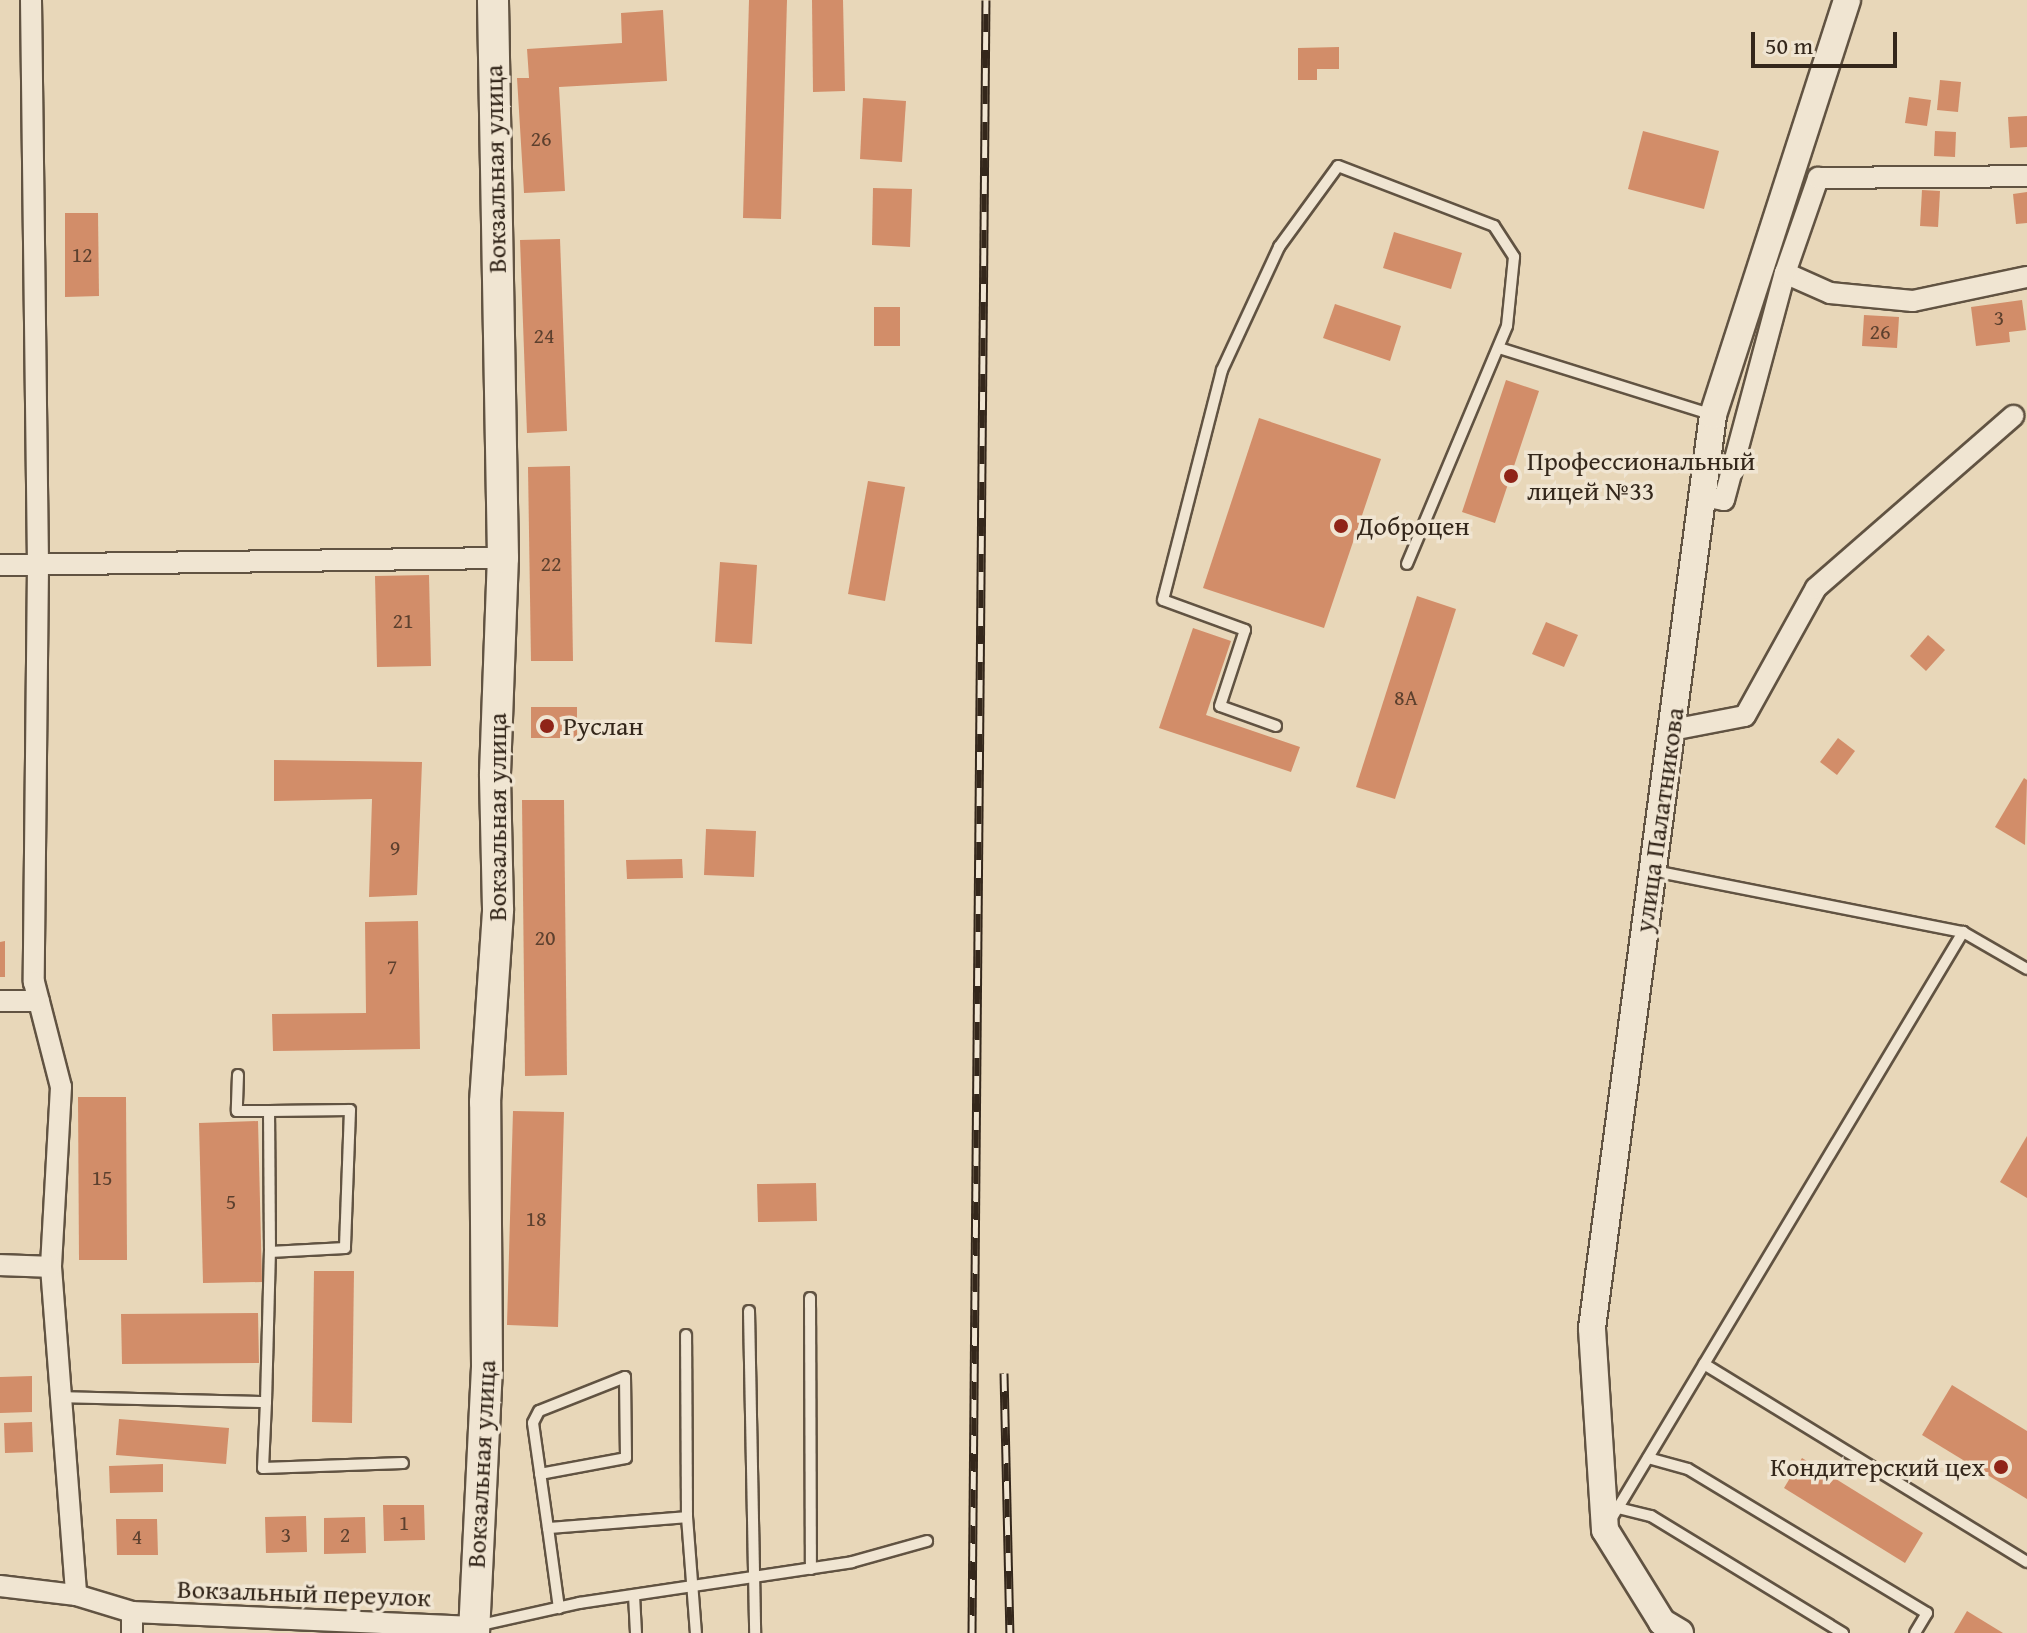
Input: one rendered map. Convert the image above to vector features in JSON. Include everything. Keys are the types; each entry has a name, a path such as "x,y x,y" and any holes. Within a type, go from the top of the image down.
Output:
{"main road":[{"name":"Вокзальная улица","path":"474,1630 487,1366 485,1102 498,909 495,774 503,558 493,0"}],"street":[{"path":"0,1586 76,1595 51,1267 61,1087 34,982 38,566 31,0"},
{"name":"улица Палатникова","path":"1680,1633 1662,1622 1612,1519 1592,1328 1713,415 1847,0"},
{"path":"1703,496 1724,500 1785,273 1818,178 2027,176"},
{"path":"1785,273 1830,293 1913,301 2027,277"},
{"path":"1672,730 1745,716 1816,588 2013,416"},
{"path":"0,565 503,558"},
{"path":"0,1001 39,1001"},
{"path":"0,1265 51,1267"},
{"name":"Вокзальный переулок","path":"76,1595 132,1612 474,1630"},
{"path":"132,1612 132,1633"}],"lane":[{"path":"1276,726 1220,706 1245,630 1163,600 1222,370 1279,247 1338,166 1494,226 1514,257 1507,326 1407,564"},
{"path":"1499,348 1713,415"},
{"path":"1652,870 1963,932 2027,969"},
{"path":"1612,1519 1963,932"},
{"path":"238,1075 237,1111 350,1110 345,1248 270,1252"},
{"path":"269,1111 270,1252 263,1468 403,1463"},
{"path":"810,1298 811,1569"},
{"path":"749,1311 755,1633"},
{"path":"686,1335 687,1517 696,1633"},
{"path":"1704,1364 2027,1562"},
{"path":"540,1474 626,1458 625,1377 539,1411 533,1423 540,1474 548,1528 559,1608"},
{"path":"61,1397 266,1402"},
{"path":"1648,1458 1688,1469 1927,1613 1915,1633"},
{"path":"1612,1519 1651,1516 1843,1633"},
{"path":"548,1528 687,1517"},
{"path":"474,1630 559,1608 811,1569 927,1541"},
{"path":"634,1595 636,1633"}],"building":[{"path":"749,0 787,0 781,219 743,218"},
{"path":"812,0 843,0 845,91 813,92"},
{"path":"663,10 667,81 559,87 565,191 524,193 517,78 529,78 527,49 622,43 621,13"},
{"path":"1339,47 1339,69 1317,69 1317,80 1298,80 1298,48"},
{"path":"1940,80 1961,82 1958,112 1937,110"},
{"path":"1909,97 1931,100 1927,126 1905,123"},
{"path":"863,98 906,101 902,162 860,159"},
{"path":"2027,116 2027,147 2010,148 2008,117"},
{"path":"1643,131 1719,151 1704,209 1628,189"},
{"path":"1935,131 1956,132 1955,157 1934,156"},
{"path":"873,188 912,189 910,247 872,245"},
{"path":"1922,190 1940,191 1938,227 1920,226"},
{"path":"2027,192 2027,223 2016,224 2013,194"},
{"path":"65,213 98,213 99,296 65,297"},
{"path":"1394,232 1462,253 1451,289 1383,268"},
{"path":"560,239 567,431 527,433 520,240"},
{"path":"2022,300 2026,330 2009,332 2010,342 1976,346 1971,307"},
{"path":"1335,304 1401,326 1390,361 1323,338"},
{"path":"874,307 900,307 900,346 874,346"},
{"path":"1864,315 1899,317 1897,348 1862,346"},
{"path":"1506,380 1539,391 1495,523 1462,512"},
{"path":"1259,418 1381,459 1324,628 1203,588"},
{"path":"570,466 573,661 531,661 528,467"},
{"path":"868,481 905,487 885,601 848,594"},
{"path":"720,562 757,565 752,644 715,642"},
{"path":"429,575 431,666 377,667 375,576"},
{"path":"1417,596 1456,609 1395,799 1356,787"},
{"path":"1546,622 1578,635 1564,667 1532,654"},
{"path":"1193,628 1231,641 1206,715 1300,747 1291,772 1159,728"},
{"path":"1928,635 1945,650 1926,671 1910,656"},
{"path":"531,707 577,707 577,738 531,738"},
{"path":"1838,738 1855,751 1837,775 1820,762"},
{"path":"274,760 422,762 417,895 369,897 372,799 274,801"},
{"path":"2024,778 2027,780 2025,845 1995,827"},
{"path":"522,800 564,800 567,1075 525,1076"},
{"path":"706,829 756,831 754,877 704,875"},
{"path":"682,859 683,878 627,879 626,860"},
{"path":"418,921 420,1049 273,1051 272,1014 366,1013 365,922"},
{"path":"5,941 5,977 0,977 0,942"},
{"path":"78,1097 126,1097 127,1260 79,1260"},
{"path":"513,1111 564,1112 558,1327 507,1325"},
{"path":"258,1121 262,1282 203,1283 199,1123"},
{"path":"2027,1136 2027,1198 2000,1182"},
{"path":"816,1183 817,1221 758,1222 757,1184"},
{"path":"314,1271 354,1271 352,1423 312,1422"},
{"path":"258,1313 259,1363 122,1364 121,1314"},
{"path":"32,1376 32,1412 0,1413 0,1377"},
{"name":"Кондитерский цех","path":"1952,1385 2027,1431 2027,1499 1922,1435"},
{"path":"119,1419 229,1428 226,1464 116,1455"},
{"path":"32,1422 33,1452 5,1453 4,1423"},
{"path":"1802,1458 1923,1533 1905,1563 1784,1488"},
{"path":"163,1464 163,1492 110,1493 109,1466"},
{"path":"383,1505 424,1505 425,1540 384,1541"},
{"path":"306,1516 307,1552 266,1553 265,1517"},
{"path":"365,1517 366,1553 324,1554 324,1518"},
{"path":"116,1519 157,1519 158,1555 117,1555"},
{"path":"1967,1611 2003,1633 1954,1633"}],"railway":[{"path":"972,1633 986,0"},
{"path":"1004,1373 1010,1633"}],"place":[{"name":"Профессиональный лицей №33","path":"1511,476"},
{"name":"Доброцен","path":"1341,526"},
{"name":"Руслан","path":"547,726"},
{"name":"Кондитерский цех","path":"2001,1467"}]}
